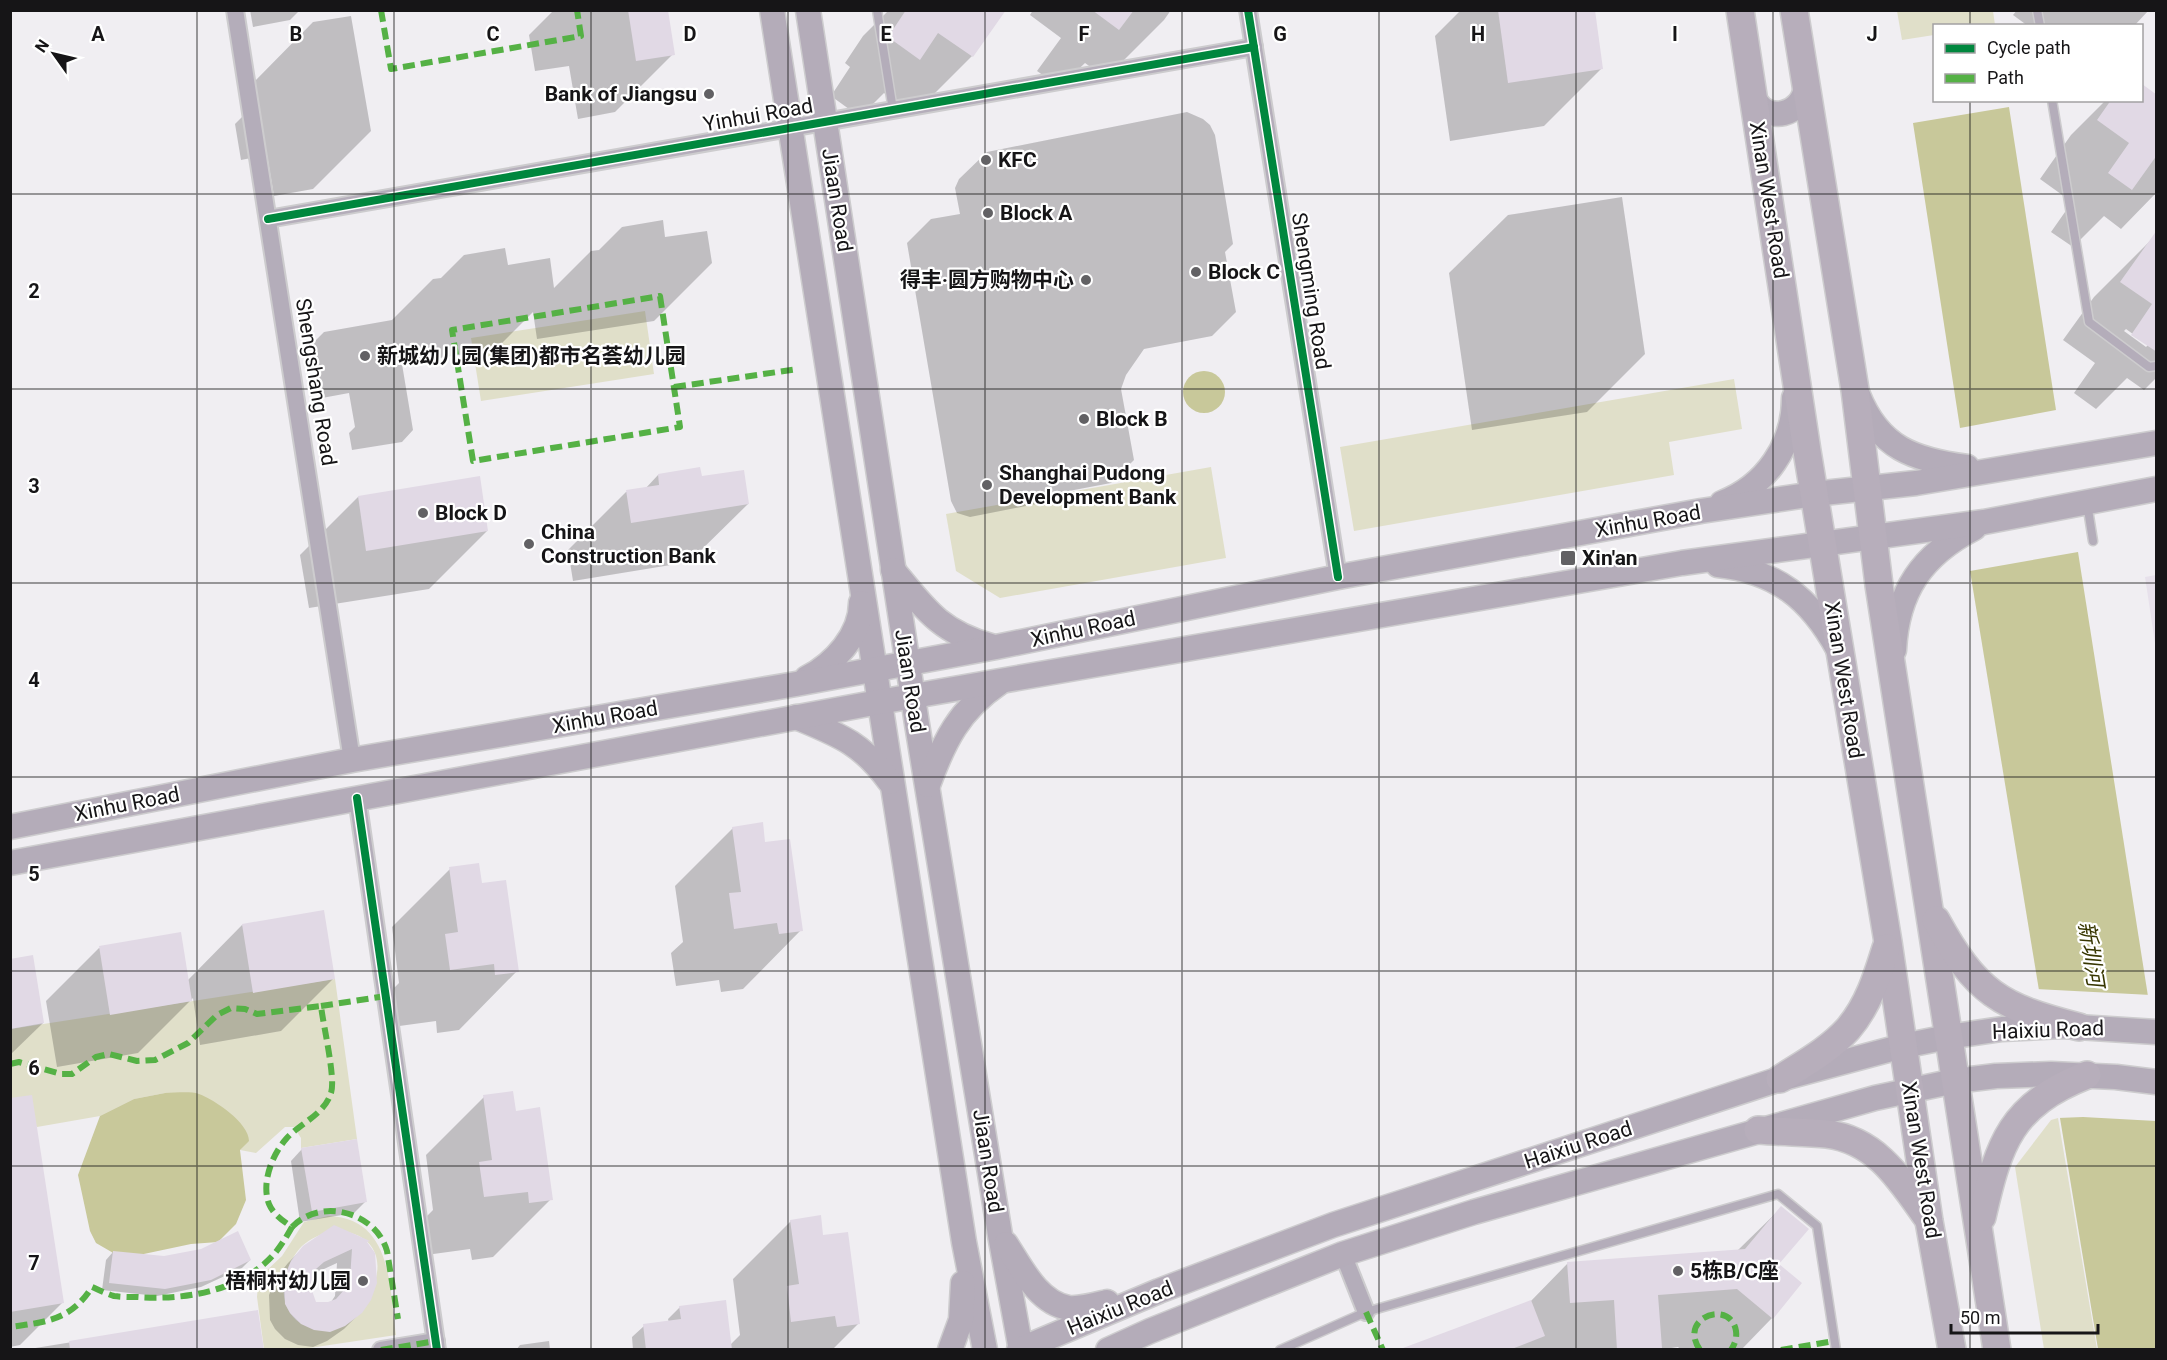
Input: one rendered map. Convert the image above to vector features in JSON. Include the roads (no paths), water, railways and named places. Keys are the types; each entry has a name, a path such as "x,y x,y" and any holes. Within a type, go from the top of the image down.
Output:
{"main road":[{"name":"Jiaan Road","path":"772,10 964,1242 985,1350"},
{"name":"Jiaan Road","path":"808,10 912,697 1020,1349"},
{"name":"Xinan West Road","path":"1740,10 1839,652 1888,942 1929,1221 1952,1350"},
{"path":"1794,10 1855,390 1893,673 1997,1350"},
{"path":"1753,96 1765,111 1782,114 1798,106 1803,99 1806,85"},
{"path":"1701,511 1745,491 1762,477 1783,449 1790,431 1794,410 1793,360"},
{"path":"1855,390 1872,424 1899,448 1923,459 1987,470"},
{"name":"Xinhu Road","path":"10,827 352,760 874,670 1338,577 1701,511 1814,494 1916,483 2157,442"},
{"name":"Xinhu Road","path":"10,863 879,702 1682,563 1984,522 2157,489"},
{"path":"1893,673 1898,616 1903,598 1913,580 1941,549 1984,522"},
{"path":"1682,563 1744,569 1767,576 1784,585 1803,600 1821,620 1839,652"},
{"path":"893,570 918,600 943,624 957,634 996,647"},
{"path":"796,684 817,673 846,645 856,628 861,610 862,589"},
{"path":"927,787 938,757 955,724 974,702 1001,681"},
{"path":"634,712 644,713 653,725 651,737 638,746"},
{"path":"796,717 841,736 857,746 879,766 892,784"},
{"path":"120,805 106,816 105,827 107,833 115,840 126,842"},
{"path":"1928,905 1955,954 1977,981 2000,999 2042,1022 2079,1027"},
{"path":"915,929 917,916 928,907 940,909 948,920"},
{"path":"1780,1079 1827,1048 1849,1028 1861,1011 1874,984 1888,942"},
{"name":"Haixiu Road","path":"1020,1349 1159,1291 1344,1222 1780,1079 1903,1046 2042,1022"},
{"name":"Haixiu Road","path":"2079,1027 2157,1032"},
{"path":"1979,1233 1994,1166 2004,1142 2019,1119 2052,1082 2087,1075 2157,1082"},
{"name":"Haixiu Road","path":"1108,1350 1343,1254 1474,1212 1758,1130 1910,1089 1955,1081 2052,1082"},
{"path":"1758,1130 1827,1135 1848,1139 1868,1148 1893,1170 1929,1221"},
{"path":"1000,1235 1031,1282 1052,1302 1060,1305 1069,1308 1082,1307 1159,1291"},
{"path":"950,1350 957,1335 963,1304 964,1242"},
{"path":"1123,1350 1150,1331"}],"street":[{"name":"Shengshang Road","path":"235,10 352,760"},
{"name":"Shengming Road","path":"1248,10 1338,577"},
{"name":"Yinhui Road","path":"268,219 1254,47"},
{"path":"357,798 437,1345 381,1350"},
{"path":"1343,1254 1366,1312"}],"lane":[{"path":"877,10 893,110"},
{"path":"2052,102 2089,322 2150,367 2157,366"},
{"path":"2087,502 2093,541"},
{"path":"1280,1350 1366,1312 1778,1194 1817,1226 1836,1350"}],"water":[{"path":"2009,107 2056,410 1960,428 1913,123"},
{"path":"1204,371 1212,372 1219,377 1224,384 1224,400 1219,407 1212,412 1204,413 1196,412 1189,407 1184,400 1183,392 1184,384 1189,377 1196,372"},
{"name":"新圳河","path":"2078,552 2156,1047 2156,1349 2098,1349 1970,571"},
{"path":"165,1093 199,1094 214,1101 230,1113 243,1127 248,1134 249,1141 240,1150 246,1200 236,1224 218,1242 191,1244 139,1255 115,1254 96,1243 90,1231 78,1175 100,1116 134,1099"}],"place":[{"name":"Bank of Jiangsu","path":"709,94"},
{"name":"KFC","path":"986,160"},
{"name":"Block A","path":"988,213"},
{"name":"Block C","path":"1196,272"},
{"name":"得丰·圆方购物中心","path":"1086,280"},
{"name":"新城幼儿园(集团)都市名荟幼儿园","path":"365,356"},
{"name":"Block B","path":"1084,419"},
{"name":"Shanghai Pudong Development Bank","path":"987,485"},
{"name":"Block D","path":"423,513"},
{"name":"China Construction Bank","path":"529,544"},
{"name":"Xin'an","path":"1568,558"},
{"name":"5栋B/C座","path":"1678,1271"},
{"name":"梧桐村幼儿园","path":"363,1281"}]}
